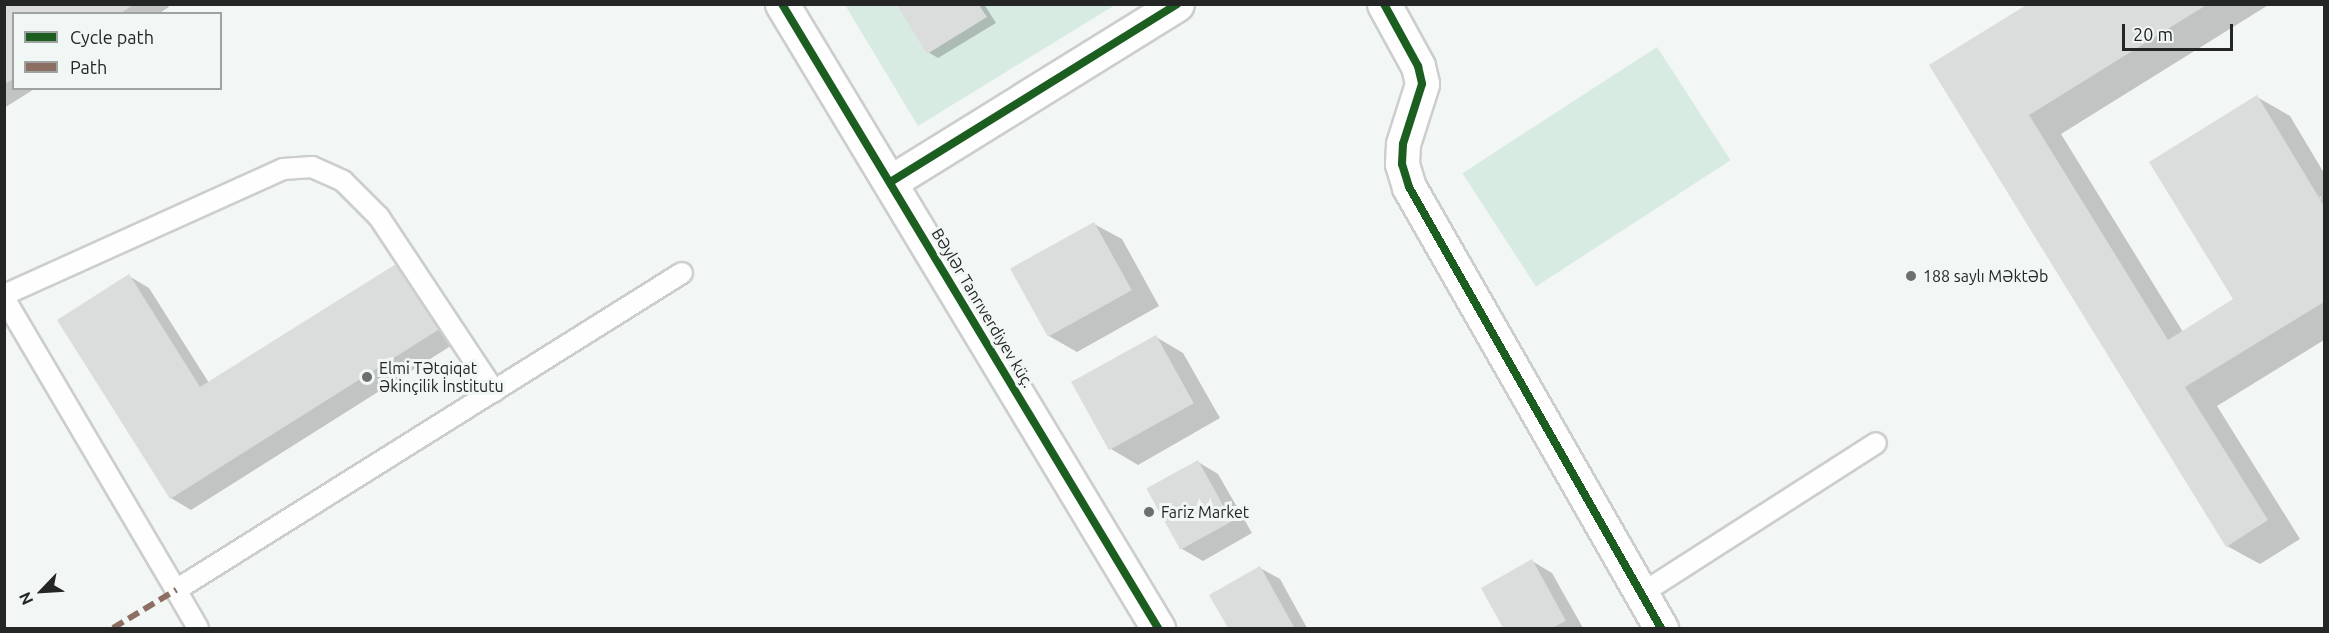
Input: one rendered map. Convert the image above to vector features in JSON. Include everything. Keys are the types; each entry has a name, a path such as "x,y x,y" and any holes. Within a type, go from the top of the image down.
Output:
{"street":[{"name":"Bəylər Tanrıverdiyev küç.","path":"782,4 892,181 1158,628"},
{"path":"892,181 1177,4"},
{"path":"1384,4 1418,66 1422,84 1403,144 1409,187 1661,628"}],"lane":[{"path":"198,628 4,297 283,169 312,166 343,181 379,217 494,391"},
{"path":"176,590 682,273"},
{"path":"1641,594 1876,443"}],"green space":[{"path":"845,5 1115,5 918,126"},
{"path":"1657,47 1731,160 1536,287 1462,173"}],"building":[{"path":"4,4 134,4 123,12 12,12 12,80 4,84"},
{"path":"2028,4 2208,4 2029,115 2168,340 2233,299 2149,162 2257,95 2324,206 2324,302 2185,387 2268,520 2226,547 1929,65"},
{"path":"897,5 979,5 987,17 927,54"},
{"path":"1094,222 1132,290 1048,337 1010,269"},
{"path":"404,259 446,325 170,499 57,320 129,274 200,387"},
{"path":"1156,335 1194,403 1109,450 1071,382"},
{"path":"1198,460 1232,521 1180,550 1146,489"},
{"path":"1532,559 1566,621 1552,628 1503,628 1481,588"},
{"path":"1260,566 1294,627 1228,628 1209,595"}],"marked path":[{"path":"113,628 176,590"}],"cycle path":[{"path":"782,4 1158,628"},
{"path":"892,181 1177,4"},
{"path":"1384,4 1418,66 1422,84 1403,144 1402,164 1409,187 1661,628"}],"place":[{"name":"188 saylı Məktəb","path":"1911,276"},
{"name":"Elmi Tətqiqat Əkinçilik İnstitutu","path":"367,377"},
{"name":"Fariz Market","path":"1149,512"}]}
